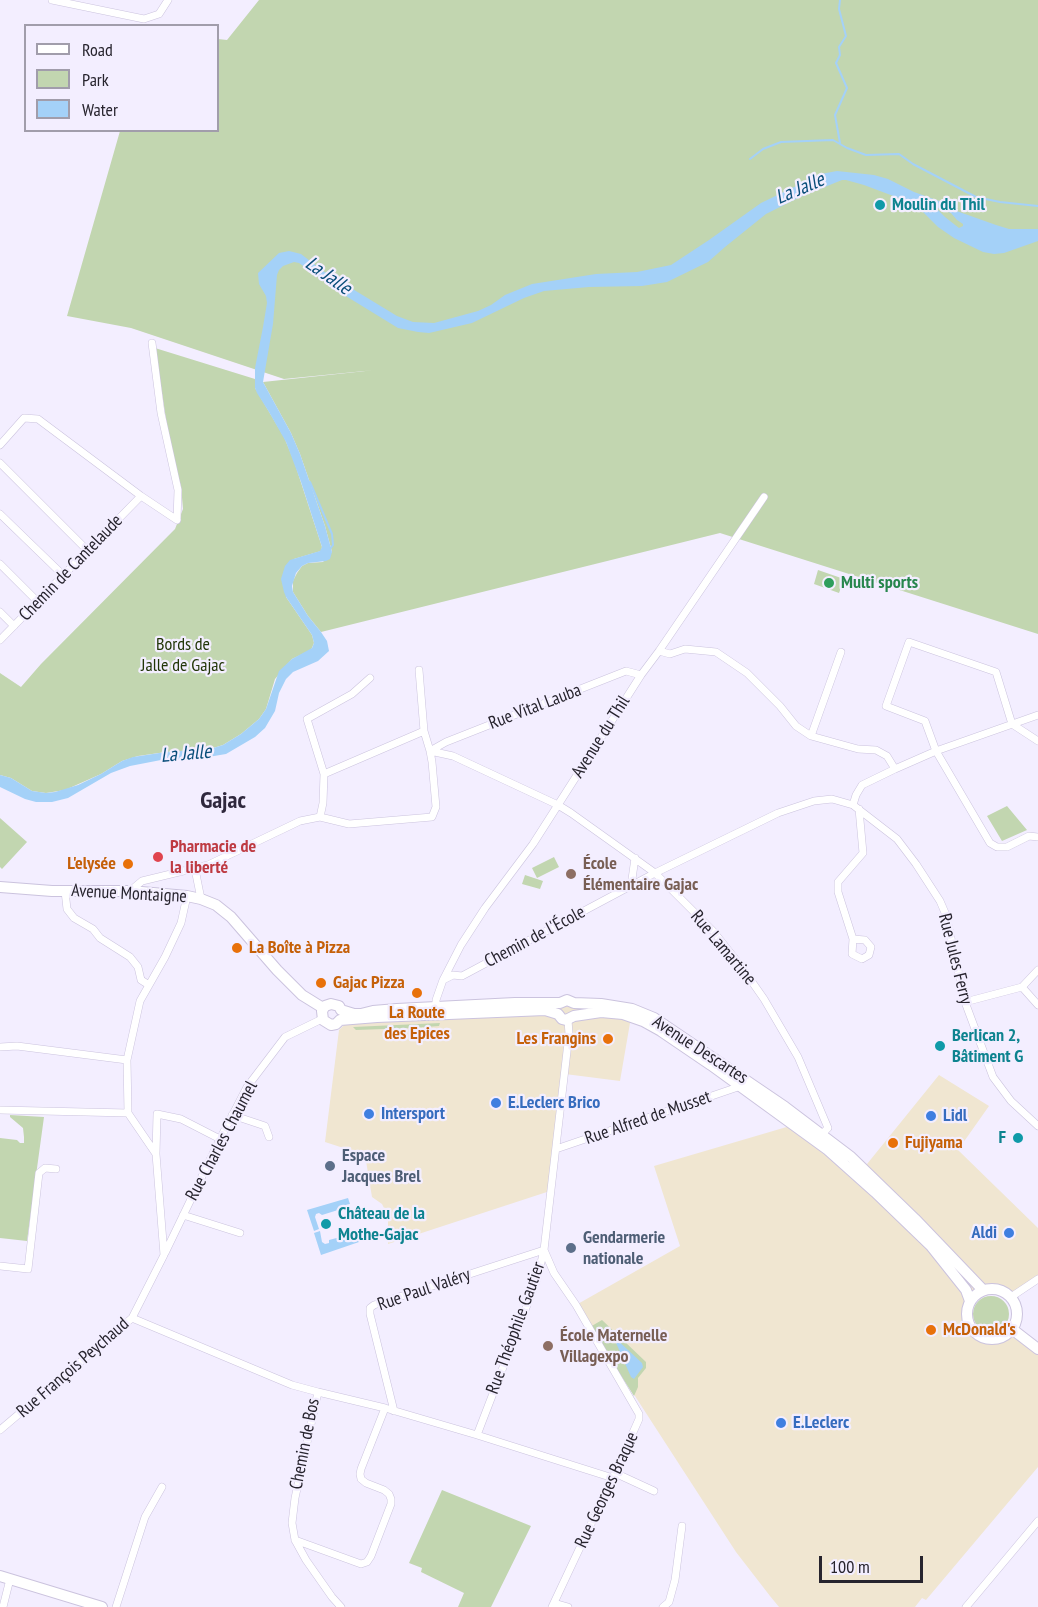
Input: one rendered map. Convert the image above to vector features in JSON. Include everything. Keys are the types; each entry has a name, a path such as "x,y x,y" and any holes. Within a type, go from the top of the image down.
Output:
{"main road":[{"name":"Avenue Montaigne","path":"0,887 65,891 130,891 201,899 231,917 277,970 322,1013"},
{"name":"Avenue Descartes","path":"341,1015 381,1010 436,1010 515,1003 559,1008 567,1000 573,1003 601,1004 632,1009 654,1018 750,1082 851,1157 900,1203 983,1290"},
{"path":"559,1008 562,1019 571,1018 576,1008 573,1003"},
{"path":"332,1004 339,1006 341,1015 336,1024 331,1024 325,1022 322,1013 327,1005 332,1004"},
{"name":"Avenue Descartes","path":"571,1018 601,1012 623,1014 644,1022 661,1031 741,1086 828,1150 931,1246 966,1290 970,1302 967,1316 971,1328 985,1338 1004,1336 1012,1329"},
{"path":"970,1302 983,1290 1004,1291 1015,1303 1017,1317 1012,1329 1038,1349"},
{"path":"5,1578 102,1607"}],"street":[{"path":"52,0 144,19 159,14 168,0"},
{"path":"0,445 24,418 38,419 177,520 178,490 161,414 152,343"},
{"path":"0,463 88,551"},
{"name":"Chemin de Cantelaude","path":"0,640 141,496"},
{"name":"Avenue du Thil","path":"443,980 484,908 533,843 641,675 764,497"},
{"path":"0,514 63,575"},
{"path":"0,564 37,601"},
{"path":"0,612 14,626"},
{"path":"1038,741 1012,724 996,672 909,642 886,706 926,720 936,751 990,843 997,847 1007,846 1029,836 1038,837"},
{"path":"659,651 670,654 685,649 716,652 747,673 780,706 796,726 811,736 858,749 876,750 887,756 895,769"},
{"path":"811,736 841,652"},
{"path":"130,891 142,881 208,866 300,821 320,816 349,824 432,817 436,807 432,762 424,731 419,670"},
{"name":"Rue Vital Lauba","path":"430,751 446,742 627,671 641,675"},
{"path":"320,816 324,774 307,719 352,694 370,678"},
{"path":"853,939 838,892 838,882 863,853 856,807 856,795 862,784 936,751 1038,715"},
{"path":"324,774 424,731"},
{"name":"Rue Lamartine","path":"430,751 453,756 558,805 655,873 713,932 744,969 772,1011 798,1058 828,1128 822,1134"},
{"name":"Chemin de l'École","path":"443,980 453,975 462,976 655,873 778,813 814,801 832,799 856,807"},
{"name":"Rue Jules Ferry","path":"856,807 897,839 940,901 946,915 965,1002 993,1077 1011,1101 1038,1126"},
{"path":"631,886 635,858"},
{"path":"195,869 201,899"},
{"path":"65,891 67,909 74,918 93,929 100,938 130,957 138,967 141,980 149,986"},
{"path":"156,1154 128,1113 127,1059 140,1001 181,923 187,896"},
{"path":"965,1002 1022,987 1038,970"},
{"path":"436,1010 435,1000 443,980"},
{"path":"1022,987 1038,1005"},
{"name":"Rue Charles Chaumel","path":"164,1255 247,1087 285,1036 322,1013"},
{"name":"Rue Théophile Gautier","path":"477,1435 537,1279 544,1250 571,1018"},
{"path":"0,1047 17,1046 127,1059"},
{"name":"Rue Alfred de Musset","path":"556,1149 741,1086"},
{"path":"0,1110 128,1113"},
{"path":"164,1255 156,1154 157,1114 181,1119 220,1139"},
{"path":"232,1115 265,1126 269,1137"},
{"path":"0,1266 28,1269 39,1173 45,1168 56,1169"},
{"path":"183,1215 240,1233"},
{"name":"Rue Paul Valéry","path":"394,1411 370,1308 544,1250"},
{"name":"Rue Georges Braque","path":"544,1250 554,1272 576,1305 639,1414 637,1426 553,1605"},
{"name":"Rue François Peychaud","path":"0,1430 132,1318 164,1255"},
{"path":"1011,1297 1038,1279"},
{"name":"Chemin de Bos","path":"132,1318 292,1385 318,1392 291,1523 295,1540 306,1560 332,1597 342,1607"},
{"path":"318,1392 385,1408 477,1435 614,1476 654,1491"},
{"path":"295,1540 354,1562 361,1564 367,1562 392,1498 384,1490 366,1483 361,1479 360,1474 385,1408"},
{"path":"116,1607 145,1516 162,1487"},
{"path":"966,1607 1038,1521"},
{"path":"663,1607 669,1602 675,1580 682,1526"},
{"path":"3,1607 5,1578"},
{"path":"553,1605 568,1607"}],"shaded area":[{"path":"530,1006 609,1007 630,1012 620,1081 565,1074 550,1191 388,1244 388,1216 382,1204 372,1197 365,1155 325,1142 339,1030 345,1024"},
{"path":"939,1075 989,1106 958,1150 1038,1228 1038,1279 1011,1297 1004,1291 983,1290 967,1308 971,1328 979,1336 997,1338 1012,1329 1038,1349 1038,1467 926,1600 922,1598 915,1607 779,1607 736,1552 576,1305 680,1246 654,1166 790,1126 863,1169"}],"green space":[{"path":"259,0 1038,0 1038,634 720,533 321,632 293,592 293,581 302,566 308,563 323,562 332,552 300,454 263,382 375,370 284,379 131,328 67,316 120,132 219,132 219,39 227,40"},
{"name":"Bords de Jalle de Gajac","path":"155,348 255,379 255,388 284,437 294,461 322,547 321,551 294,559 286,597 312,635 314,643 311,650 292,659 275,679 266,709 259,719 223,745 210,749 138,756 122,761 101,774 65,790 46,793 32,791 11,778 0,775 0,673 21,687 175,529 183,509 181,486 172,458"},
{"path":"818,570 844,579 839,593 814,584"},
{"path":"1007,806 1027,830 1002,841 987,816"},
{"path":"0,818 27,842 2,869 0,867"},
{"path":"554,857 559,867 537,878 532,868"},
{"path":"525,875 543,881 540,889 522,884"},
{"path":"440,1023 439,1026 413,1028 356,1030 353,1027"},
{"path":"10,1115 44,1117 27,1241 0,1238 0,1138 24,1143 23,1128"},
{"path":"991,1296 1004,1301 1009,1314 1004,1327 991,1332 978,1327 973,1314 978,1301"},
{"path":"602,1320 646,1362 646,1368 638,1378 638,1387 634,1396 590,1327"},
{"path":"442,1490 531,1526 491,1607 458,1607 464,1593 421,1572 422,1568 409,1563"}],"water":[{"path":"837,171 888,179 942,202 951,209 996,225 1009,229 1038,229 1038,241 1004,253 983,252 954,238 938,227 921,210 904,200 864,185 842,180 766,214 708,262 667,282 642,286 544,291 472,323 429,333 398,328 336,290 299,263 294,262 283,266 277,275 273,324 263,382 300,454 332,552 330,559 326,561 302,566 296,573 292,586 293,592 308,616 327,641 329,651 318,661 293,672 286,679 279,693 275,711 265,728 255,737 226,754 196,759 161,760 130,766 111,773 68,798 52,802 25,799 0,787 0,775 11,778 32,791 55,792 78,785 133,757 210,749 223,745 259,719 266,709 279,671 292,659 312,648 314,643 312,635 286,597 281,579 285,566 290,560 320,551 322,547 286,442 255,388 255,368 267,303 259,284 258,273 279,253 289,251 301,254 323,271 397,316 413,322 434,323 478,311 505,295 532,284 596,274 637,272 671,265 761,203 821,174","holes":["939,204 963,224 963,226 959,228 936,208"]},
{"path":"348,1198 350,1204 338,1207 338,1210 322,1215 316,1214 319,1229 314,1231 307,1210"},
{"path":"320,1231 322,1242 325,1244 329,1243 329,1240 352,1234 358,1235 359,1242 321,1255 314,1233"},
{"path":"613,1336 642,1363 643,1367 634,1379 631,1377"}],"waterway":[{"path":"840,0 839,9 846,36 839,47 840,55 836,63 847,88 835,115 840,143"},
{"path":"750,159 763,149 781,142 833,140 866,155 899,154 913,164 976,197 1038,206"},
{"name":"La Jalle","path":"937,206 951,212"},
{"name":"La Jalle","path":"310,482 332,534 333,545 330,549"}],"place":[{"name":"Moulin du Thil","path":"880,205"},
{"name":"Multi sports","path":"829,583"},
{"name":"Pharmacie de la liberté","path":"158,857"},
{"name":"L'elysée","path":"128,864"},
{"name":"École Élémentaire Gajac","path":"571,874"},
{"name":"La Boîte à Pizza","path":"237,948"},
{"name":"Gajac Pizza","path":"321,983"},
{"name":"La Route des Epices","path":"417,993"},
{"name":"Les Frangins","path":"608,1039"},
{"name":"Berlican 2, Bâtiment G","path":"940,1046"},
{"name":"E.Leclerc Brico","path":"496,1103"},
{"name":"Intersport","path":"369,1114"},
{"name":"Lidl","path":"931,1116"},
{"name":"F","path":"1018,1138"},
{"name":"Fujiyama","path":"893,1143"},
{"name":"Espace Jacques Brel","path":"330,1166"},
{"name":"Château de la Mothe-Gajac","path":"326,1224"},
{"name":"Aldi","path":"1009,1233"},
{"name":"Gendarmerie nationale","path":"571,1248"},
{"name":"McDonald's","path":"931,1330"},
{"name":"École Maternelle Villagexpo","path":"548,1346"},
{"name":"E.Leclerc","path":"781,1423"}],"district":[{"name":"Gajac","path":"223,801"}]}
